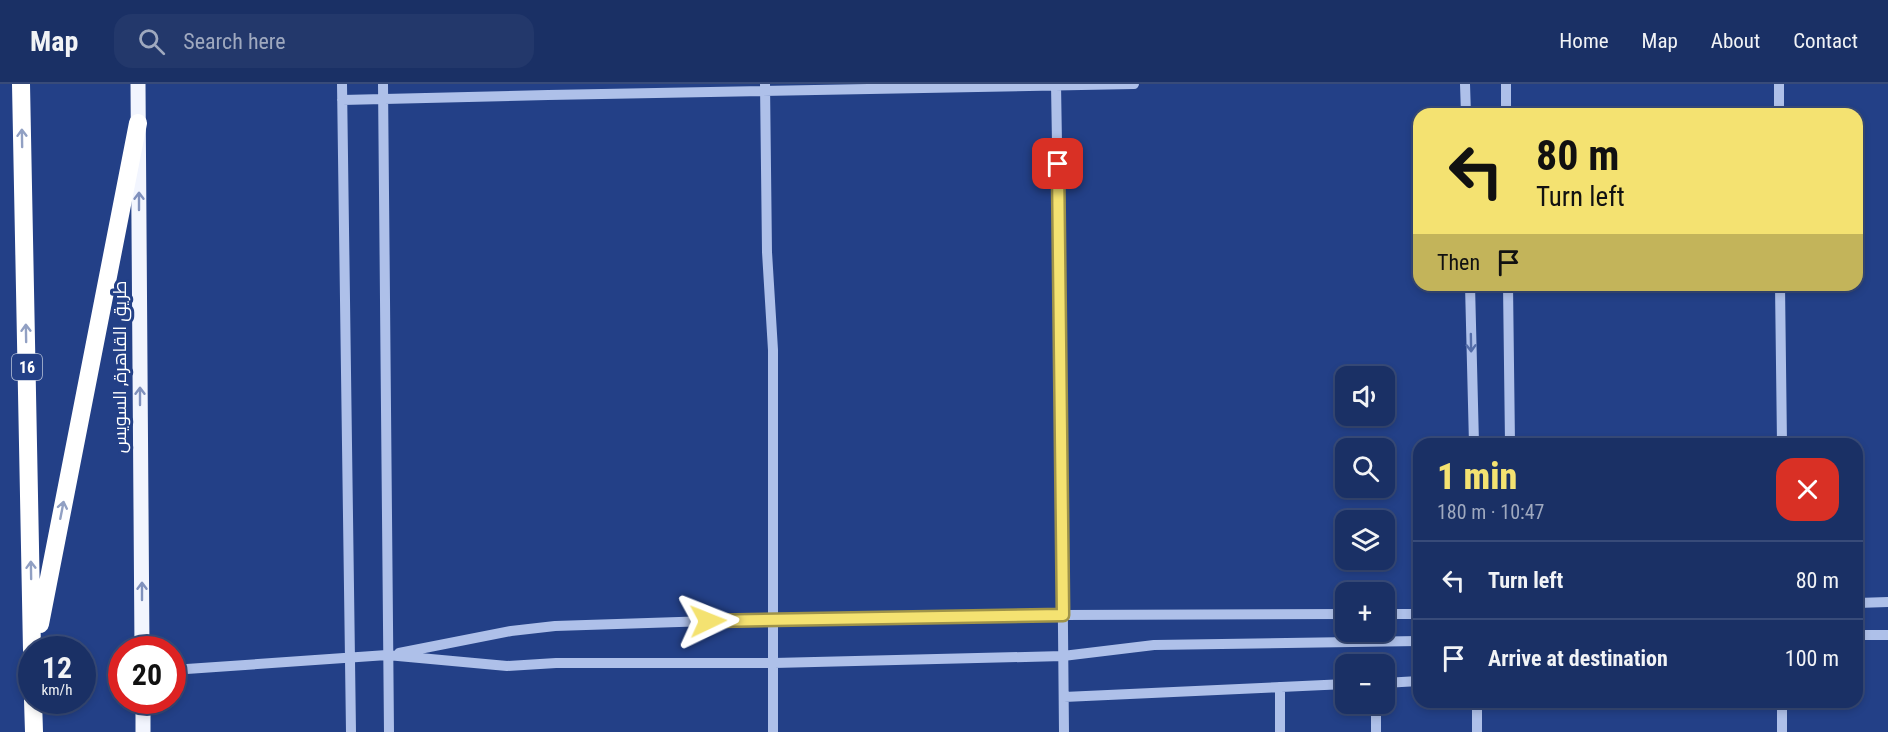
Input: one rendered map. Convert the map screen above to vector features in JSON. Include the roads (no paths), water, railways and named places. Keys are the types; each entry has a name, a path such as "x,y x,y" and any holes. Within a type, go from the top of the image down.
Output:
{"highway":[{"name":"16","path":"21,84 34,636"},
{"name":"16","path":"37,636 138,123"},
{"path":"33,714 34,732"}],"main road":[{"name":"طريق القاهرة, السويس","path":"138,84 142,636"},
{"path":"143,714 143,732"}],"lane":[{"path":"342,84 351,732"},
{"path":"383,84 389,732"},
{"path":"342,100 765,88 1134,84"},
{"path":"1465,84 1466,108"},
{"path":"1506,84 1506,108"},
{"path":"1779,84 1779,108"},
{"path":"1056,85 1064,732"},
{"path":"765,88 767,252 773,350 773,732"},
{"path":"1470,291 1474,438"},
{"path":"1508,291 1510,438"},
{"path":"1780,291 1782,438"},
{"path":"1863,603 1888,602"},
{"path":"186,669 387,655 511,631 555,626 774,619 1335,614"},
{"path":"1395,614 1413,614"},
{"path":"1863,635 1888,635"},
{"path":"387,655 507,666 556,663 774,663 1063,656 1154,645 1413,641"},
{"path":"1395,682 1413,681"},
{"path":"1064,698 1335,684"},
{"path":"1280,687 1280,732"},
{"path":"1477,708 1477,732"},
{"path":"1782,708 1782,732"},
{"path":"1376,714 1376,732"}]}
